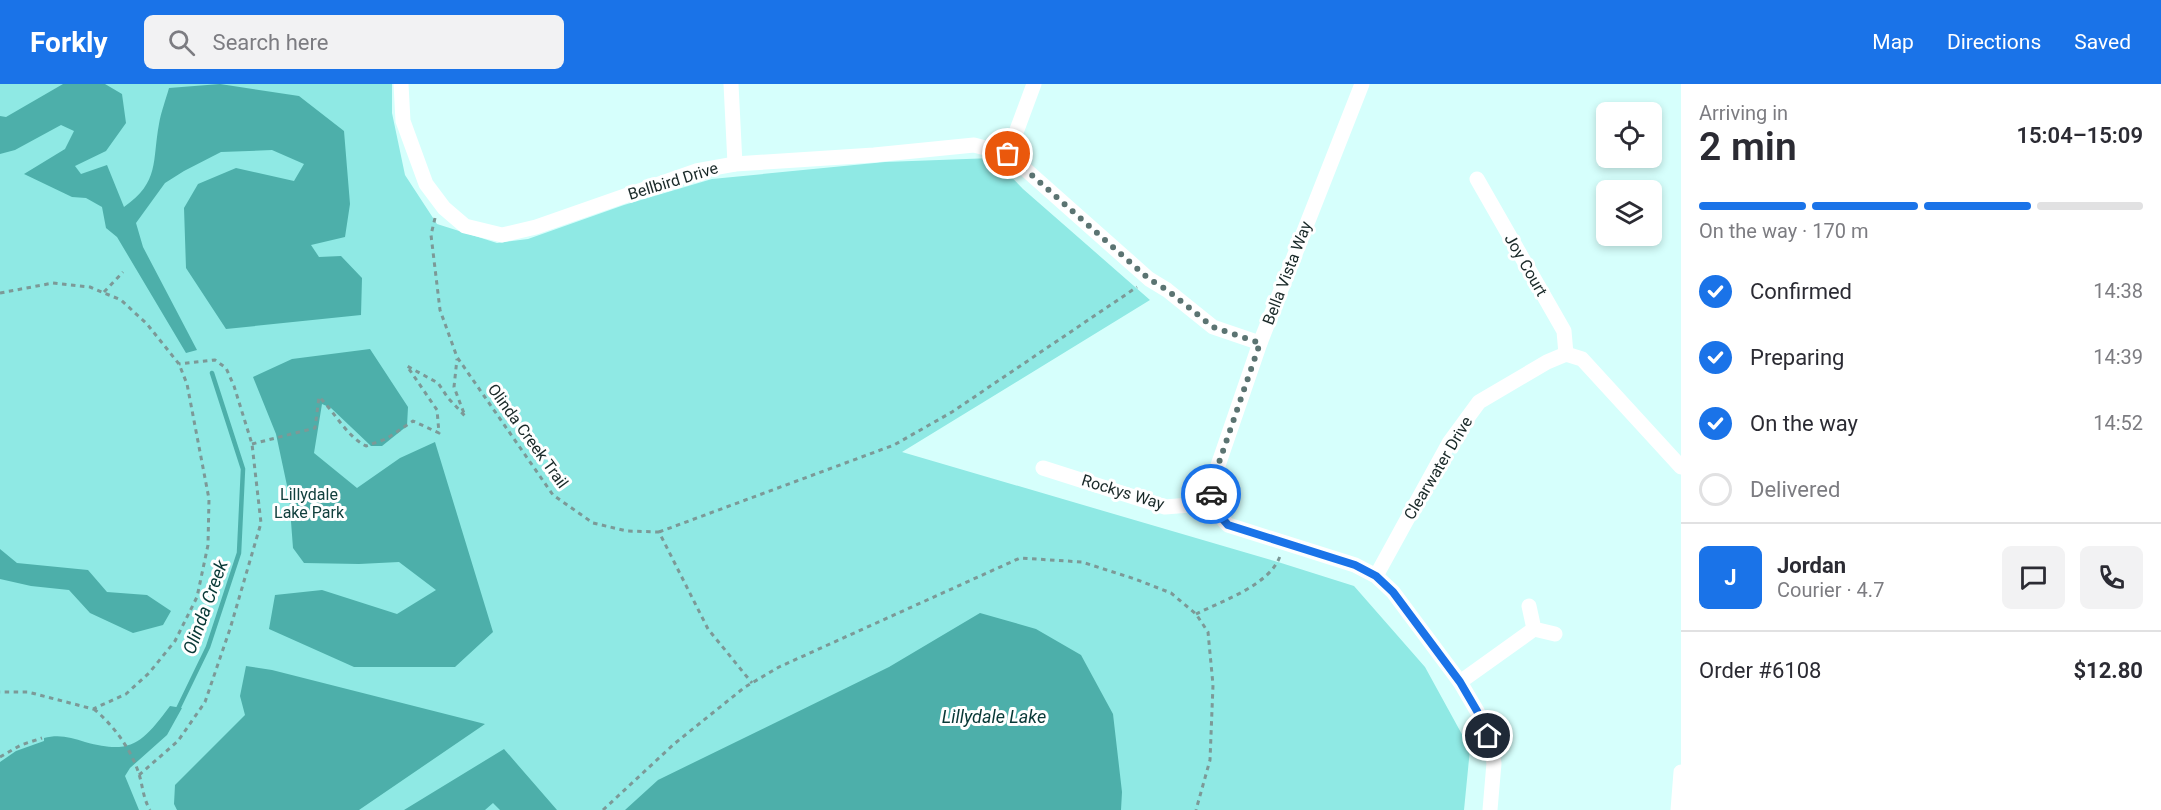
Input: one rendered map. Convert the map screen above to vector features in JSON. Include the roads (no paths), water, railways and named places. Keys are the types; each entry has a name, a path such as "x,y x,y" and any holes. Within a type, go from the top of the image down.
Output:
{"street":[{"name":"Bellbird Drive","path":"401,84 403,121 426,184 444,208 465,226 502,235 536,227 696,171 735,164 974,145 1008,154"},
{"path":"732,84 735,164"},
{"path":"1034,84 1008,154 1149,279 1167,290 1213,327 1260,343"},
{"name":"Bella Vista Way","path":"1211,499 1212,483 1260,343 1362,84"},
{"name":"Joy Court","path":"1477,179 1564,331 1566,354"},
{"path":"1566,354 1582,359 1681,467"},
{"name":"Clearwater Drive","path":"1376,576 1449,443 1479,402 1547,362 1566,354"},
{"name":"Rockys Way","path":"1043,468 1165,507 1190,505 1211,499"},
{"path":"1211,499 1217,513 1228,525 1355,565 1376,576 1393,592 1460,682 1477,711 1488,736 1494,763 1490,810"},
{"path":"1529,606 1534,629"},
{"path":"1460,682 1534,629 1555,634"},
{"path":"1678,810 1681,772"}],"water":[{"path":"63,84 105,84 122,94 126,123 106,151 75,166 81,174 107,165 124,207 136,198 149,180 160,119 169,88 220,84 299,96 344,131 350,204 345,237 311,245 319,257 341,256 362,278 361,315 226,329 186,268 184,208 198,184 236,168 294,181 304,164 272,150 221,152 165,183 136,223 143,247 197,350 186,353 117,237 106,228 102,207 86,198 72,197 24,174 65,149 74,131 61,125 15,150 0,154 0,116 6,117"},
{"path":"370,349 408,407 407,426 382,446 371,446 331,408 322,404 314,453 357,488 400,458 435,442 493,632 455,667 354,667 269,629 275,595 322,590 397,614 436,590 399,562 304,563 293,548 289,495 276,434 253,377 292,359"},
{"path":"0,549 17,563 88,570 107,592 147,595 171,611 163,625 133,633 90,613 69,590 31,586 0,579"},
{"name":"Lillydale Lake","path":"980,613 1036,629 1081,655 1113,714 1122,792 1121,810 625,810 658,780 889,667"},
{"path":"246,666 272,670 485,724 359,810 177,810 174,804 175,785 245,715 240,696"},
{"path":"170,706 182,708 167,735 130,768 125,776 139,810 0,810 0,762 16,751 44,741 44,738 54,736 70,737 101,746 125,746 135,743 152,729"},
{"path":"504,749 557,810 500,810 493,803 485,810 404,810"}],"waterway":[{"name":"Olinda Creek","path":"177,711 208,647 239,553 243,469 212,373"}],"park label":[{"name":"Lillydale Lake Park","path":"309,503"}]}
